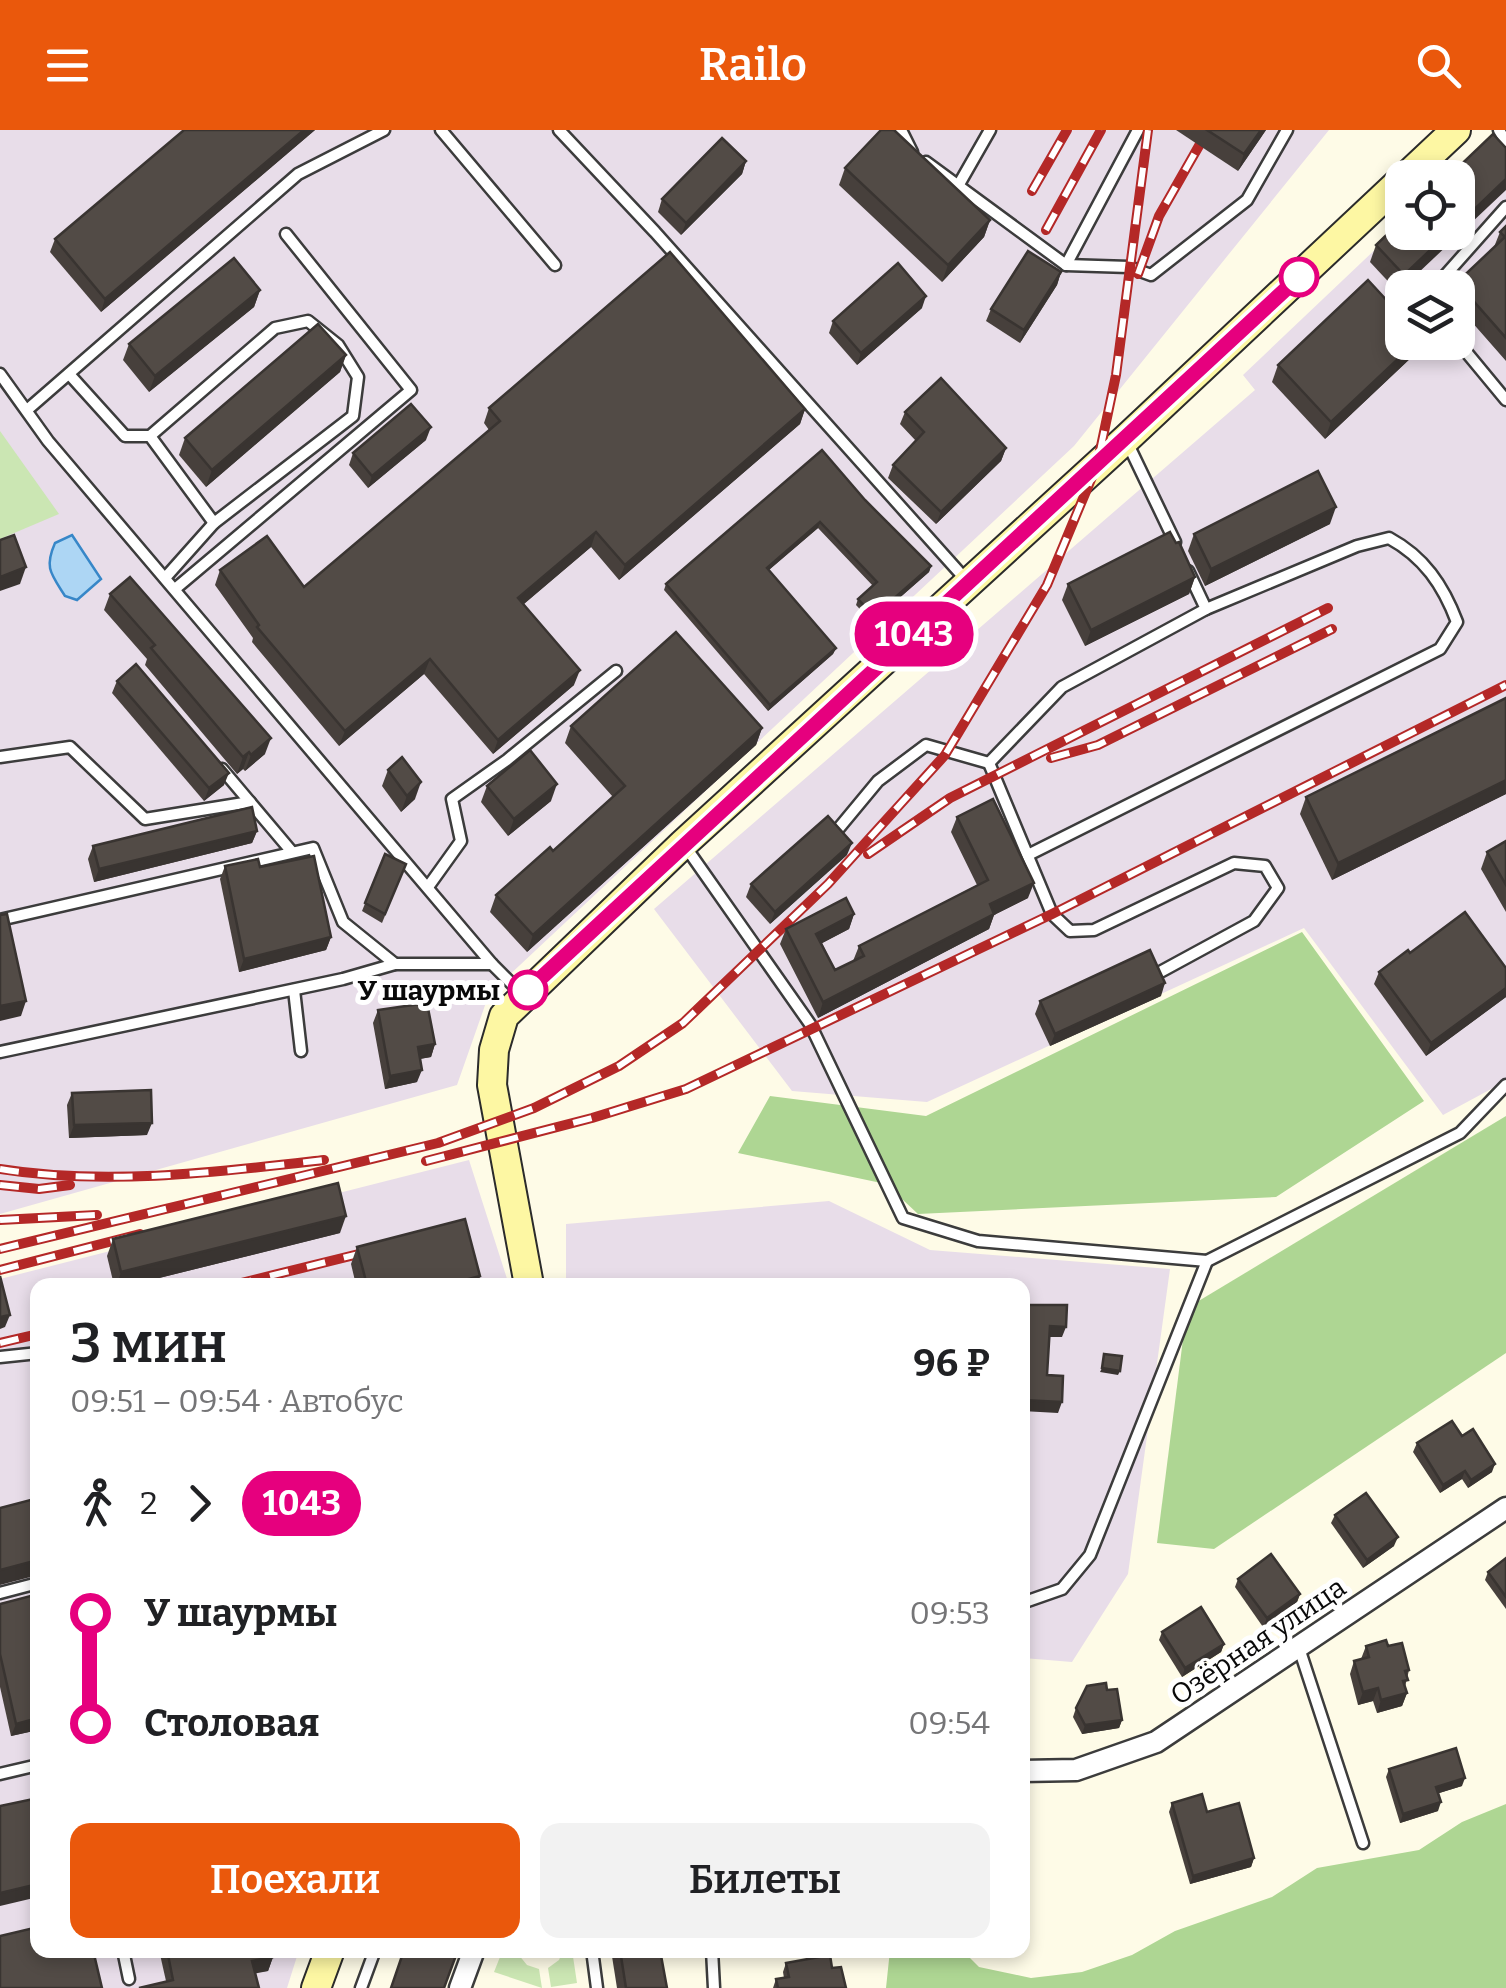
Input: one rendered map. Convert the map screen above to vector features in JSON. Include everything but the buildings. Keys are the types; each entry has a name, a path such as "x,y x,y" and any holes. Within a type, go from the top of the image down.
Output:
{"street":[{"path":"1424,160 1456,130"},
{"path":"528,1278 492,1085 494,1050 504,1016 683,844 1385,197"},
{"name":"Озёрная улица","path":"1030,1771 1076,1770 1156,1742 1506,1508"},
{"path":"316,1988 327,1958"},
{"path":"464,1987 472,1958"}],"lane":[{"path":"26,410 298,174 384,130"},
{"path":"441,130 555,265"},
{"path":"559,130 969,583"},
{"path":"902,130 912,152 1066,265 1129,268 1151,275 1247,200 1287,130"},
{"path":"958,186 990,130"},
{"path":"1066,265 1138,130"},
{"path":"1499,130 1506,142"},
{"path":"1450,270 1506,207"},
{"path":"174,589 411,390 286,234"},
{"path":"68,374 125,436 150,436 275,328 308,322 338,345 358,377 352,416 214,524 165,578"},
{"path":"1473,360 1506,400"},
{"path":"0,374 48,440 522,995"},
{"path":"150,436 214,524"},
{"path":"1126,439 1206,608"},
{"path":"989,763 1062,687 1206,608 1357,546 1389,538 1414,552 1445,592 1457,622 1440,649 1028,855"},
{"path":"428,887 461,841 452,799 507,760 616,671"},
{"path":"839,828 878,780 926,745 989,763"},
{"path":"0,757 70,747 144,819 250,802"},
{"path":"212,757 292,852"},
{"path":"989,763 1052,914 1070,930 1094,930 1234,863 1266,866 1278,888 1254,921 1162,971"},
{"path":"683,844 810,1024 903,1218 978,1241 1207,1261 1460,1133 1506,1085"},
{"path":"0,920 312,848 343,922 395,964"},
{"path":"0,1052 294,990 395,964 492,964"},
{"path":"294,990 301,1051"},
{"path":"1030,1600 1062,1589 1090,1555 1207,1261"},
{"path":"0,1356 30,1353"},
{"path":"0,1593 30,1585"},
{"path":"1300,1648 1363,1843"},
{"path":"0,1774 30,1767"},
{"path":"125,1958 129,1979"},
{"path":"361,1988 372,1958"},
{"path":"593,1958 597,1988"},
{"path":"712,1958 714,1988"}],"shaded area":[{"path":"0,130 1329,130 1074,446 489,994 457,1085 0,1214"},
{"path":"1506,130 1506,1081 1443,1115 1304,928 927,1102 792,1091 654,909 1255,390 1243,375 1385,240 1385,250 1475,250 1475,160 1470,160"},
{"path":"469,1160 507,1278 30,1278 30,1958 296,1958 287,1988 0,1988 0,1279"},
{"path":"829,1201 930,1250 1170,1269 1128,1574 1072,1662 1030,1659 1030,1278 566,1278 566,1224"}],"green space":[{"path":"0,431 59,514 0,539"},
{"path":"1302,932 1424,1101 1276,1197 918,1214 886,1184 738,1153 770,1096 926,1116"},
{"path":"1506,1116 1506,1353 1214,1549 1157,1543 1187,1308"},
{"path":"1506,1804 1506,1988 886,1988 889,1958 970,1958 979,1967 1031,1978 1082,1972 1132,1955 1175,1931 1272,1897 1317,1868 1419,1850 1462,1822"},
{"path":"500,1958 521,1958 539,1969 542,1988 494,1972"},
{"path":"573,1958 577,1983 551,1987 548,1968 559,1960"}],"water":[{"path":"72,535 101,579 77,600 65,596 50,565 55,543"}],"railway":[{"path":"1032,191 1067,130"},
{"path":"1046,230 1101,130"},
{"path":"0,1249 438,1143 534,1108 619,1066 683,1023 828,884 945,755 1047,585 1097,465 1116,375 1148,130"},
{"path":"1138,274 1159,216 1208,130"},
{"path":"868,854 950,798 1328,608"},
{"path":"1051,758 1098,745 1332,629"},
{"path":"426,1161 686,1089 1052,914 1506,685"},
{"path":"0,1169 121,1177 324,1160"},
{"path":"0,1185 39,1189 70,1185"},
{"path":"0,1220 97,1215"},
{"path":"0,1270 140,1234"},
{"path":"261,1278 379,1249"},
{"path":"0,1343 30,1336"}],"bus line":[{"name":"1043","path":"528,990 1299,277"}],"place":[{"name":"У шаурмы","path":"528,990"}]}
